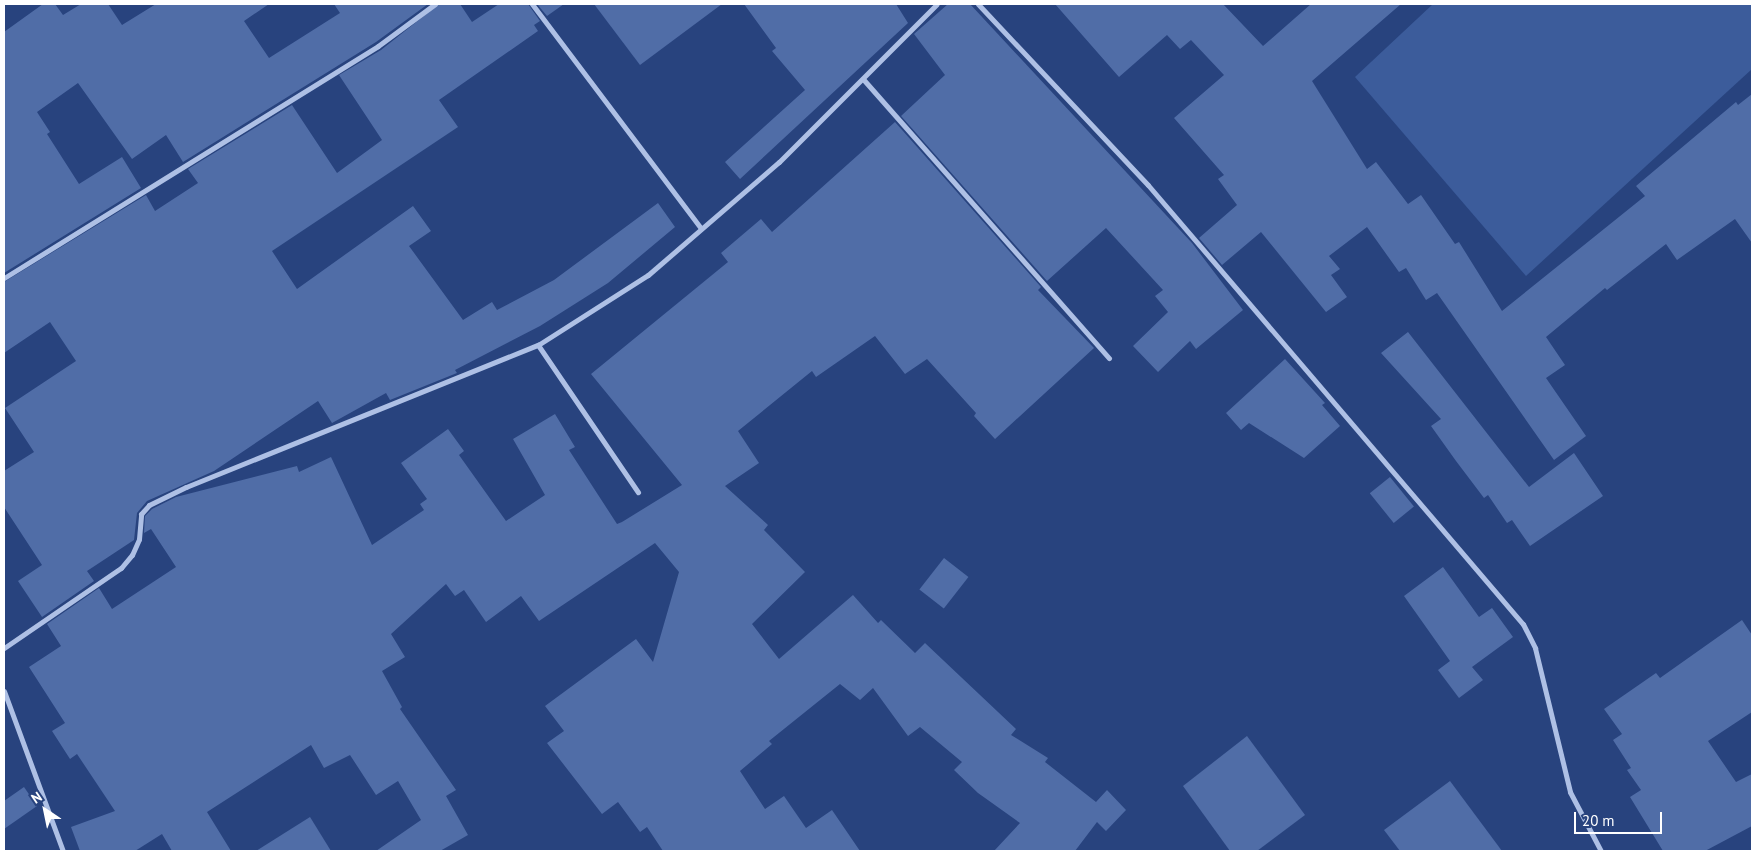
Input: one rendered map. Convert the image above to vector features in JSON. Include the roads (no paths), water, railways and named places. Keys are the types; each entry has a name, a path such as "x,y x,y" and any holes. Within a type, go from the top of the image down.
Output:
{"street":[{"path":"4,278 321,82 435,4"},
{"path":"532,4 702,228"},
{"path":"4,648 121,568 136,547 141,514 148,505 186,487 538,345 648,275 779,162 937,4"},
{"path":"978,4 1148,185 1523,624 1535,648 1570,792 1601,851"},
{"path":"863,79 1109,358"},
{"path":"538,345 638,492"},
{"path":"4,691 63,851"}]}
